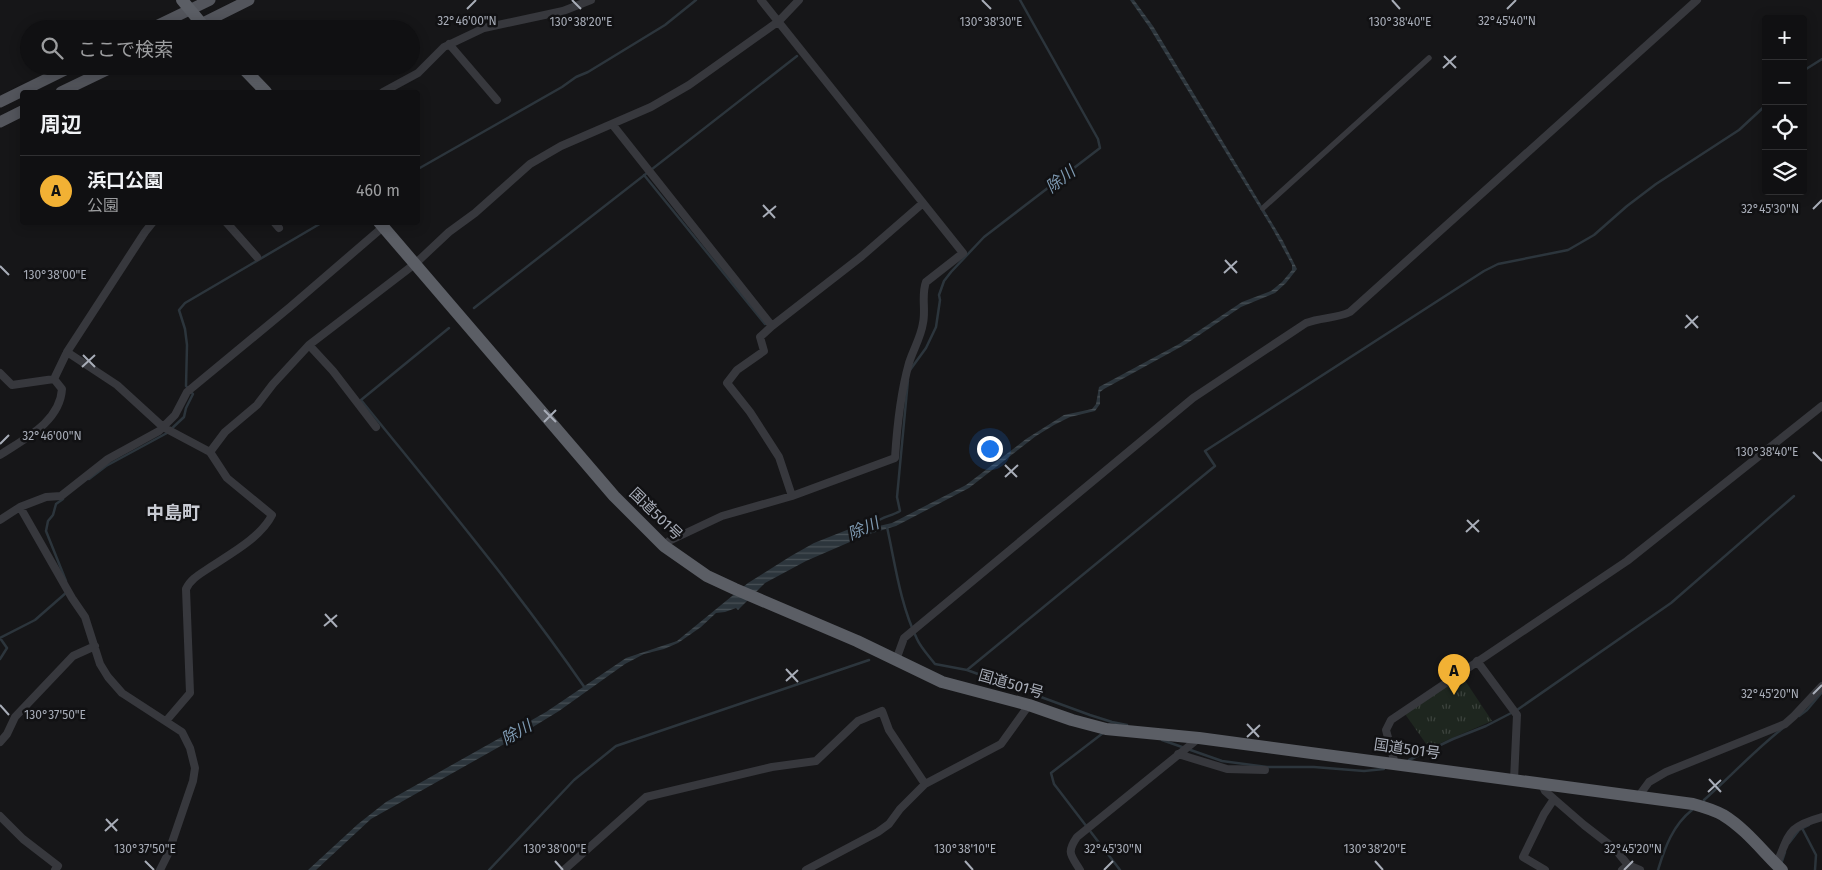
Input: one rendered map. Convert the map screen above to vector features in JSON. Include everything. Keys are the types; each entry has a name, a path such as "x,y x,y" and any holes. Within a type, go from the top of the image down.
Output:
{"highway":[{"path":"186,5 195,20"},
{"path":"250,75 264,90"},
{"name":"国道501号","path":"381,225 416,263 614,496 664,546 707,576 735,589 857,641 942,682 1029,705 1072,720 1106,729 1199,738 1693,804 1719,813 1743,831 1779,867"}],"main road":[{"path":"164,20 186,5 210,0"},
{"path":"212,20 248,0"},
{"path":"25,90 56,75"},
{"path":"72,75 74,86"},
{"path":"65,90 97,75"},
{"path":"0,102 20,92"},
{"path":"0,122 20,112"}],"street":[{"path":"420,71 444,46 484,28 562,11 591,0"},
{"path":"664,546 668,541 722,516 792,496 895,458 898,414 903,386 923,324 924,288 926,282 963,253 761,0"},
{"path":"210,452 225,432 257,405 273,384 309,345 416,263 449,232 476,213 530,164 561,146 651,106 689,85 779,21 799,0"},
{"path":"896,660 904,638 1193,398 1306,323 1318,318 1339,317 1350,312 1697,0"},
{"path":"449,44 497,100"},
{"path":"1263,208 1429,58"},
{"path":"387,90 414,75"},
{"path":"612,124 772,326"},
{"path":"792,496 779,457 750,412 727,383 737,370 764,351 760,337 862,256 922,203"},
{"path":"54,379 67,352 150,225"},
{"path":"229,225 257,257"},
{"path":"0,520 20,507 46,497 61,496 108,458 163,427 175,415 186,392 290,307 381,225"},
{"path":"309,345 333,371 376,427"},
{"path":"67,352 117,385 163,427 210,452 227,478 272,515 268,523 255,535 190,580 186,589 190,693 166,721"},
{"path":"0,373 12,385 54,379"},
{"path":"0,454 35,431 56,412 62,390 54,379"},
{"path":"1395,764 1386,730 1391,720 1627,561 1822,406"},
{"path":"20,507 72,598 85,617 100,664 122,693 182,732 190,748 195,768 193,781 168,854 160,870"},
{"path":"0,742 7,734 15,717 73,656 95,646"},
{"path":"1477,661 1517,715 1514,780"},
{"path":"1638,797 1649,782 1666,772 1785,724 1822,686"},
{"path":"806,870 878,832 889,824 900,809 925,784 1000,744 1029,705"},
{"path":"564,870 646,797 772,767 816,761 858,721 882,711 889,730 925,784"},
{"path":"1080,870 1071,854 1070,847 1077,837 1199,738"},
{"path":"1178,754 1227,769 1265,770"},
{"path":"1542,785 1545,791 1554,799 1615,849 1625,868 1640,870"},
{"path":"1545,870 1523,857 1544,814 1554,799"},
{"path":"0,816 23,839 58,866 56,870"},
{"path":"1779,867 1784,845 1797,826 1822,817"}],"green space":[{"path":"1462,676 1492,721 1429,748 1405,714"}],"water":[{"path":"1130,0 1134,0 1153,26 1283,241 1297,269 1286,283 1275,293 1241,307 1186,344 1104,389 1100,392 1100,404 1095,411 1070,417 1036,436 969,488 896,526 866,535 806,561 765,583 738,610 736,608 716,613 701,627 678,643 644,654 625,664 559,711 515,738 371,819 316,870 308,870 358,824 386,802 546,712 626,658 677,641 748,583 791,556 814,543 867,522 874,520 879,526 892,523 966,485 1026,439 1064,415 1092,409 1096,404 1099,387 1179,344 1242,302 1271,291 1282,282 1292,270 1292,265 1273,230 1149,27"}],"waterway":[{"path":"420,168 562,87 576,77 588,72 665,25 696,0"},
{"name":"除川","path":"910,370 926,348 936,327 939,295 944,281 951,272 984,237 1100,148 1098,139 1020,0"},
{"path":"474,308 797,56"},
{"path":"1807,68 1822,59"},
{"path":"967,670 1215,466 1205,451 1484,271 1498,264 1568,250 1594,235 1656,184 1739,130 1762,109"},
{"path":"644,175 765,324"},
{"path":"89,479 106,466 167,433 184,417 193,394 186,386 187,345 185,329 179,310 185,303 318,225"},
{"path":"449,328 361,400 504,578 585,688"},
{"name":"除川","path":"875,523 900,511 897,497 908,380"},
{"path":"1409,760 1517,710 1671,603 1794,496"},
{"path":"63,499 56,504 53,515 48,521 46,531 66,581"},
{"path":"887,527 906,612 919,642 935,664 967,670 1090,715 1127,725"},
{"path":"0,659 7,648 0,638 35,620 67,592"},
{"path":"489,870 574,780 616,746 869,660"},
{"path":"1799,716 1807,710 1822,692"},
{"path":"1704,800 1783,728"},
{"path":"1103,733 1051,773 1054,784 1120,870"},
{"path":"1162,740 1222,761 1267,767 1314,767 1364,771 1384,769"},
{"path":"1658,870 1675,830 1692,810"},
{"path":"1789,843 1799,830 1809,825"},
{"path":"1802,828 1816,855 1815,870"},
{"path":"1781,864 1785,852"}],"place":[{"name":"浜口公園","path":"1454,695"}],"district":[{"name":"中島町","path":"173,513"}]}
